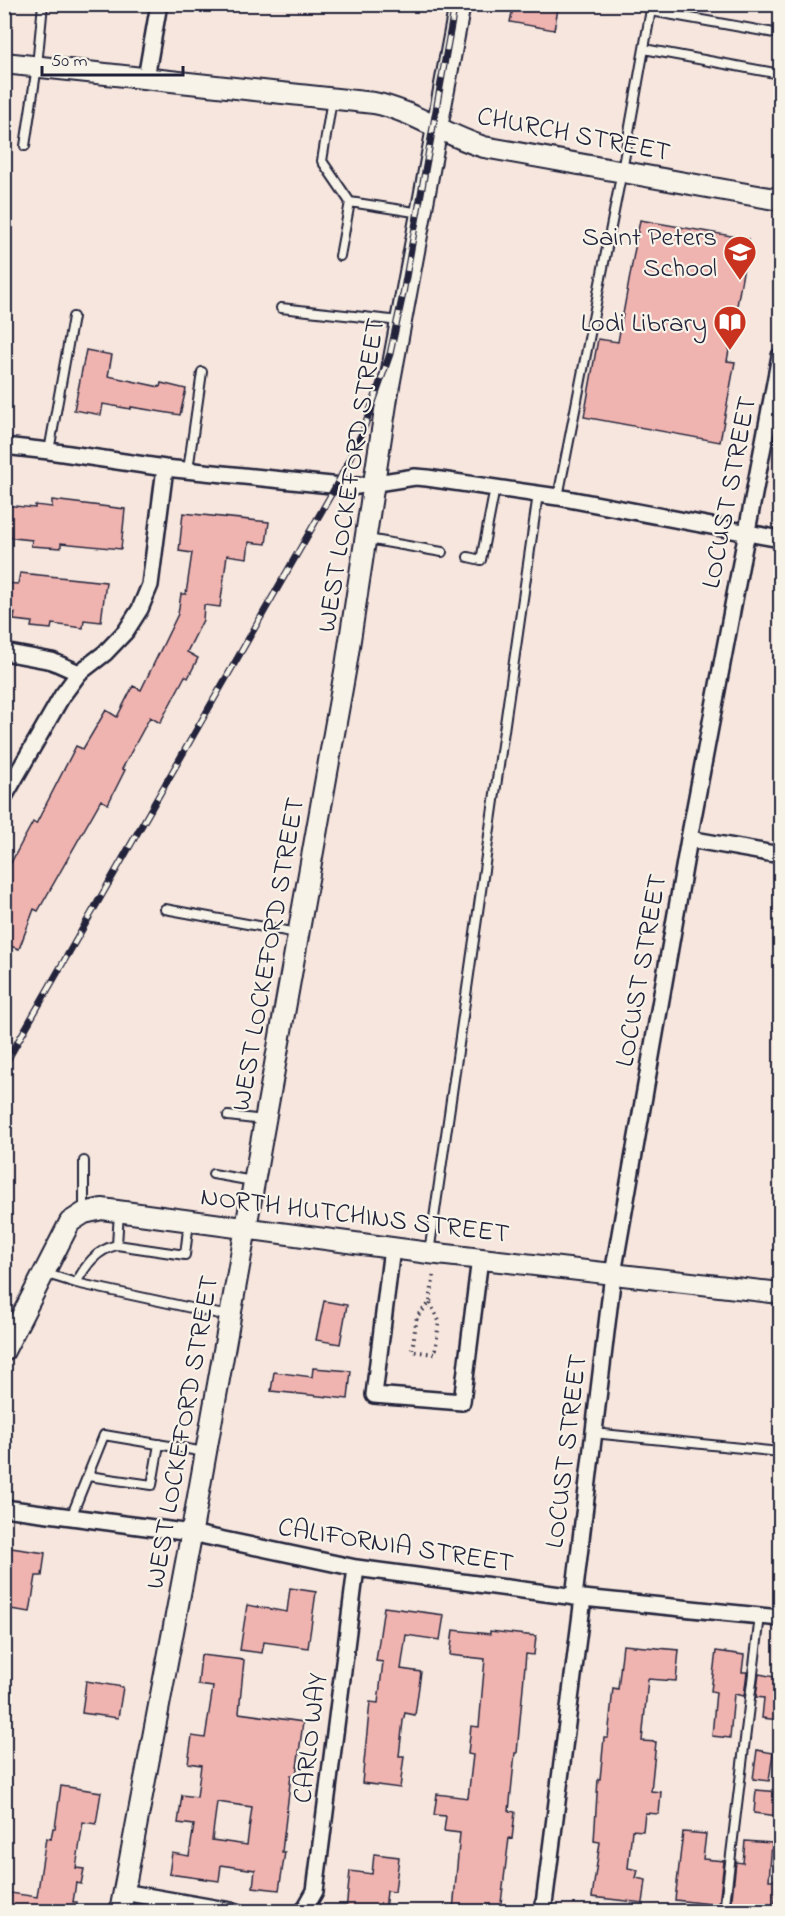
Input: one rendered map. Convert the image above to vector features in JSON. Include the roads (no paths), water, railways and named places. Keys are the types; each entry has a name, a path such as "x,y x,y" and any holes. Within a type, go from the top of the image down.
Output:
{"street":[{"path":"146,78 159,4"},
{"name":"WEST LOCKEFORD STREET","path":"122,1902 191,1533 346,666 388,391 460,4"},
{"name":"CHURCH STREET","path":"4,63 386,105 410,113 462,139 484,147 780,200"},
{"name":"LOCUST STREET","path":"543,1911 579,1597 593,1433 613,1274 689,838 780,356"},
{"path":"4,446 165,468 351,487 415,477 427,478 558,497 780,539"},
{"path":"4,797 62,696 79,673 105,653 126,631 140,609 150,585 165,468"},
{"path":"4,652 52,661 79,673"},
{"path":"689,838 780,855"},
{"name":"NORTH HUTCHINS STREET","path":"84,1212 102,1209 120,1211 432,1253 780,1293"},
{"path":"4,1352 70,1222 84,1212"},
{"path":"392,1248 374,1395 462,1402 480,1258"},
{"name":"CALIFORNIA STREET","path":"4,1508 191,1533 356,1568 579,1597 780,1618"},
{"name":"CARLO WAY","path":"303,1911 306,1910 315,1891 356,1568"},
{"path":"122,1902 237,1911"}],"lane":[{"path":"25,146 37,66 43,4"},
{"path":"558,497 622,171 651,8 780,34"},
{"path":"644,49 780,74"},
{"path":"332,98 322,161 350,202 340,256"},
{"path":"350,202 422,213"},
{"path":"281,308 402,321"},
{"path":"49,451 73,317"},
{"path":"188,470 202,372"},
{"path":"468,557 481,560 495,488"},
{"path":"432,1253 538,494"},
{"path":"366,538 441,552"},
{"path":"165,909 297,933"},
{"path":"228,1116 264,1120"},
{"path":"84,1161 84,1212"},
{"path":"213,1174 254,1180"},
{"path":"117,1245 120,1211"},
{"path":"76,1283 87,1263 107,1247 117,1245 185,1256 189,1220"},
{"path":"45,1273 76,1283 230,1316"},
{"path":"593,1433 780,1452"},
{"path":"71,1517 104,1435 205,1452"},
{"path":"88,1476 152,1485 159,1444"},
{"path":"724,1911 760,1616"}],"railway":[{"path":"4,1066 336,486 363,431 390,354 403,294 455,4"}],"place":[{"name":"Saint Peters School","path":"740,281"},
{"name":"Lodi Library","path":"730,351"}]}
